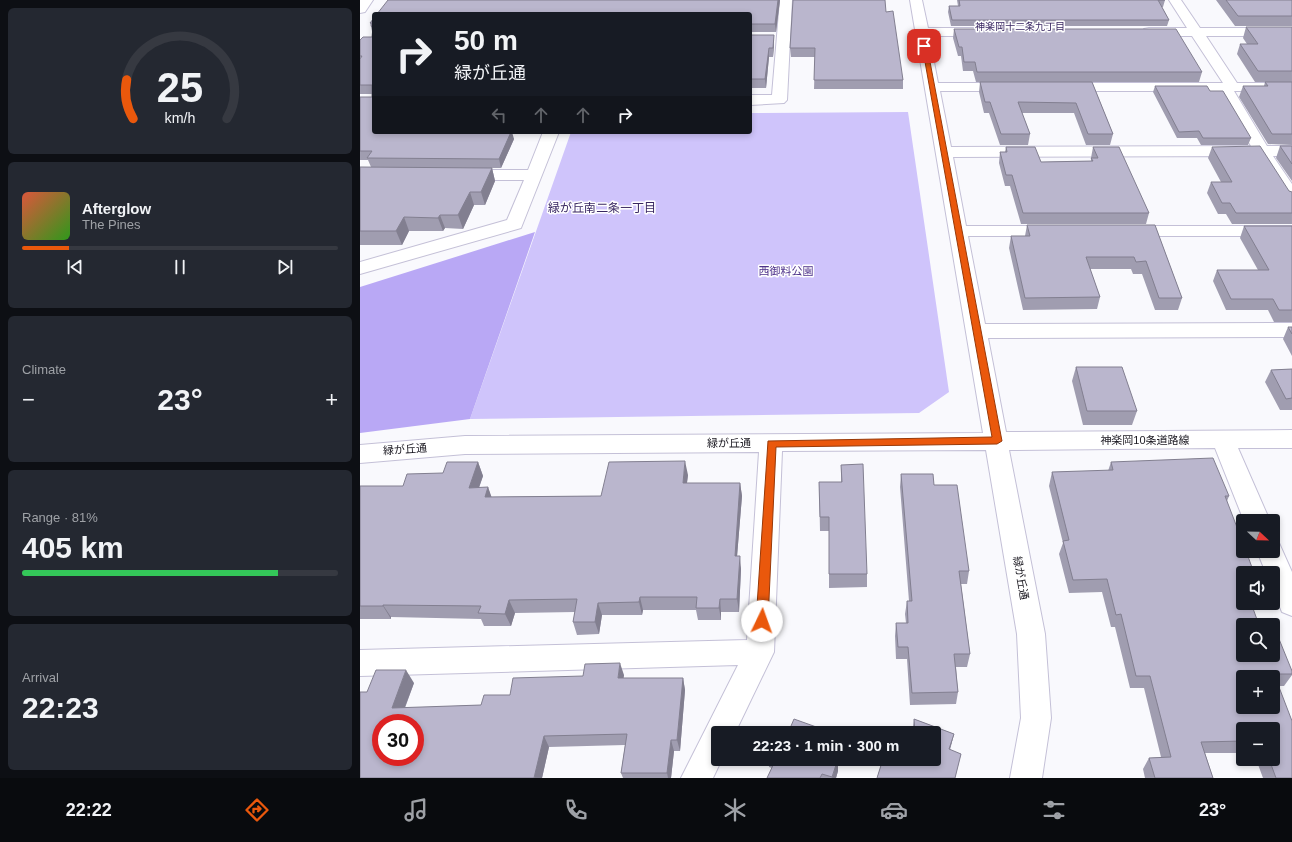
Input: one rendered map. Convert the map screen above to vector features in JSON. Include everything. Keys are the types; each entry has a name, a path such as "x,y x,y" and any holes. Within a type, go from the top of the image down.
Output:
{"street":[{"path":"360,9 367,0"},
{"path":"752,100 779,100 777,38 786,0"},
{"path":"916,0 997,441"},
{"path":"1175,0 1229,87 1262,151 1292,198"},
{"path":"921,32 994,32"},
{"path":"1134,32 1292,32"},
{"path":"932,87 1022,87"},
{"path":"1053,87 1292,87"},
{"path":"360,268 515,224 550,134"},
{"path":"945,152 1292,151"},
{"path":"447,175 534,175"},
{"path":"959,231 1070,231"},
{"path":"1109,231 1292,231"},
{"path":"977,331 1292,330"},
{"name":"神楽岡10条道路線","path":"997,441 1292,439"},
{"path":"1223,440 1254,514"},
{"name":"緑が丘通","path":"360,454 379,451 465,445 997,441 1031,634 1036,718 1026,778"},
{"path":"723,726 760,652 771,443"},
{"path":"1273,558 1292,604"},
{"path":"360,663 760,652"},
{"path":"697,778 711,750"}],"green space":[{"name":"西御料公園","path":"908,112 949,392 919,413 470,419 570,134 752,134 752,113"}],"shaded area":[{"path":"535,232 470,419 360,433 360,287"}],"building":[{"path":"388,0 778,0 775,24 752,24 752,12 379,12"},
{"path":"793,0 885,0 886,12 893,11 903,80 814,80 815,48 790,48"},
{"path":"959,0 1158,0 1169,20 952,20 949,6 960,6"},
{"path":"1226,0 1292,0 1292,16 1238,16"},
{"path":"1246,27 1292,27 1292,71 1258,71 1240,44 1258,44"},
{"path":"954,29 1176,29 1202,72 977,72 975,62 964,62 962,47 959,47"},
{"path":"752,35 774,35 773,48 769,48 765,79 752,79"},
{"path":"363,37 372,37 372,85 360,85 360,59 362,56 360,56 360,40"},
{"path":"980,82 1092,82 1113,134 1088,134 1076,103 1018,102 1030,134 1001,134 990,102 985,102"},
{"path":"1265,82 1292,82 1292,134 1272,134 1243,86 1268,86"},
{"path":"1155,86 1207,86 1210,91 1223,91 1251,138 1203,138 1199,131 1179,132"},
{"path":"360,97 372,97 372,134 510,134 499,159 367,158 372,151 360,151"},
{"path":"1260,146 1289,191 1292,192 1292,213 1236,213 1230,203 1222,203 1211,182 1232,182 1212,147"},
{"path":"1280,146 1292,146 1292,164"},
{"path":"1006,147 1035,147 1041,162 1093,161 1091,158 1098,158 1093,147 1119,147 1149,213 1023,213 1012,175 1006,175 1000,152 1007,152"},
{"path":"360,167 492,168 481,192 470,192 458,215 440,215 438,218 404,217 396,231 360,231"},
{"path":"1027,225 1155,225 1182,298 1159,298 1146,261 1136,262 1134,257 1086,257 1100,297 1025,298 1011,236 1030,236"},
{"path":"1244,226 1292,226 1292,310 1279,310 1273,299 1231,299 1217,270 1269,270"},
{"path":"1288,327 1292,327 1292,334"},
{"path":"1076,367 1122,367 1137,411 1087,411"},
{"path":"1292,369 1292,398 1286,399 1271,370"},
{"path":"1213,458 1229,496 1225,496 1236,525 1236,558 1249,558 1251,566 1236,566 1236,610 1254,610 1256,618 1236,618 1236,662 1280,662 1280,641 1292,671 1292,674 1280,674 1280,670 1236,670 1236,714 1280,714 1280,690 1292,721 1292,778 1276,778 1272,766 1280,766 1280,722 1236,722 1236,741 1201,742 1213,778 1155,778 1149,758 1171,757 1150,676 1136,676 1121,614 1116,615 1107,579 1073,580 1063,541 1069,540 1052,472 1113,470 1111,462"},
{"path":"685,461 683,483 740,483 735,556 740,556 737,599 720,599 719,608 696,608 697,597 640,597 639,602 598,603 595,622 573,622 577,599 509,600 505,614 478,613 481,606 360,606 360,486 403,486 407,474 443,473 447,462 478,462 469,488 488,487 485,497 601,496 609,462"},
{"path":"863,464 867,574 829,574 829,517 820,517 819,482 842,482 841,465"},
{"path":"901,474 933,474 934,485 957,485 969,571 959,571 970,654 954,654 958,692 912,693 908,647 898,647 896,623 908,623 907,601 912,601"},
{"path":"620,663 618,678 683,678 677,740 671,740 667,773 621,773 627,734 544,736 534,778 360,778 360,692 367,692 376,670 406,670 392,708 481,705 484,695 510,695 513,678 583,676 585,664"},
{"path":"794,719 814,726 791,726"},
{"path":"914,719 933,726 914,726"},
{"path":"941,729 954,734 949,749 961,754 955,778 877,778 881,766 941,766"},
{"path":"773,766 836,766 832,777 822,774 820,778 767,778"}],"district":[{"name":"神楽岡十二条九丁目","path":"1020,26"},
{"name":"緑が丘南二条一丁目","path":"602,208"}],"route":[{"path":"762,621 771,443 997,441 945,152 924,46"}]}
